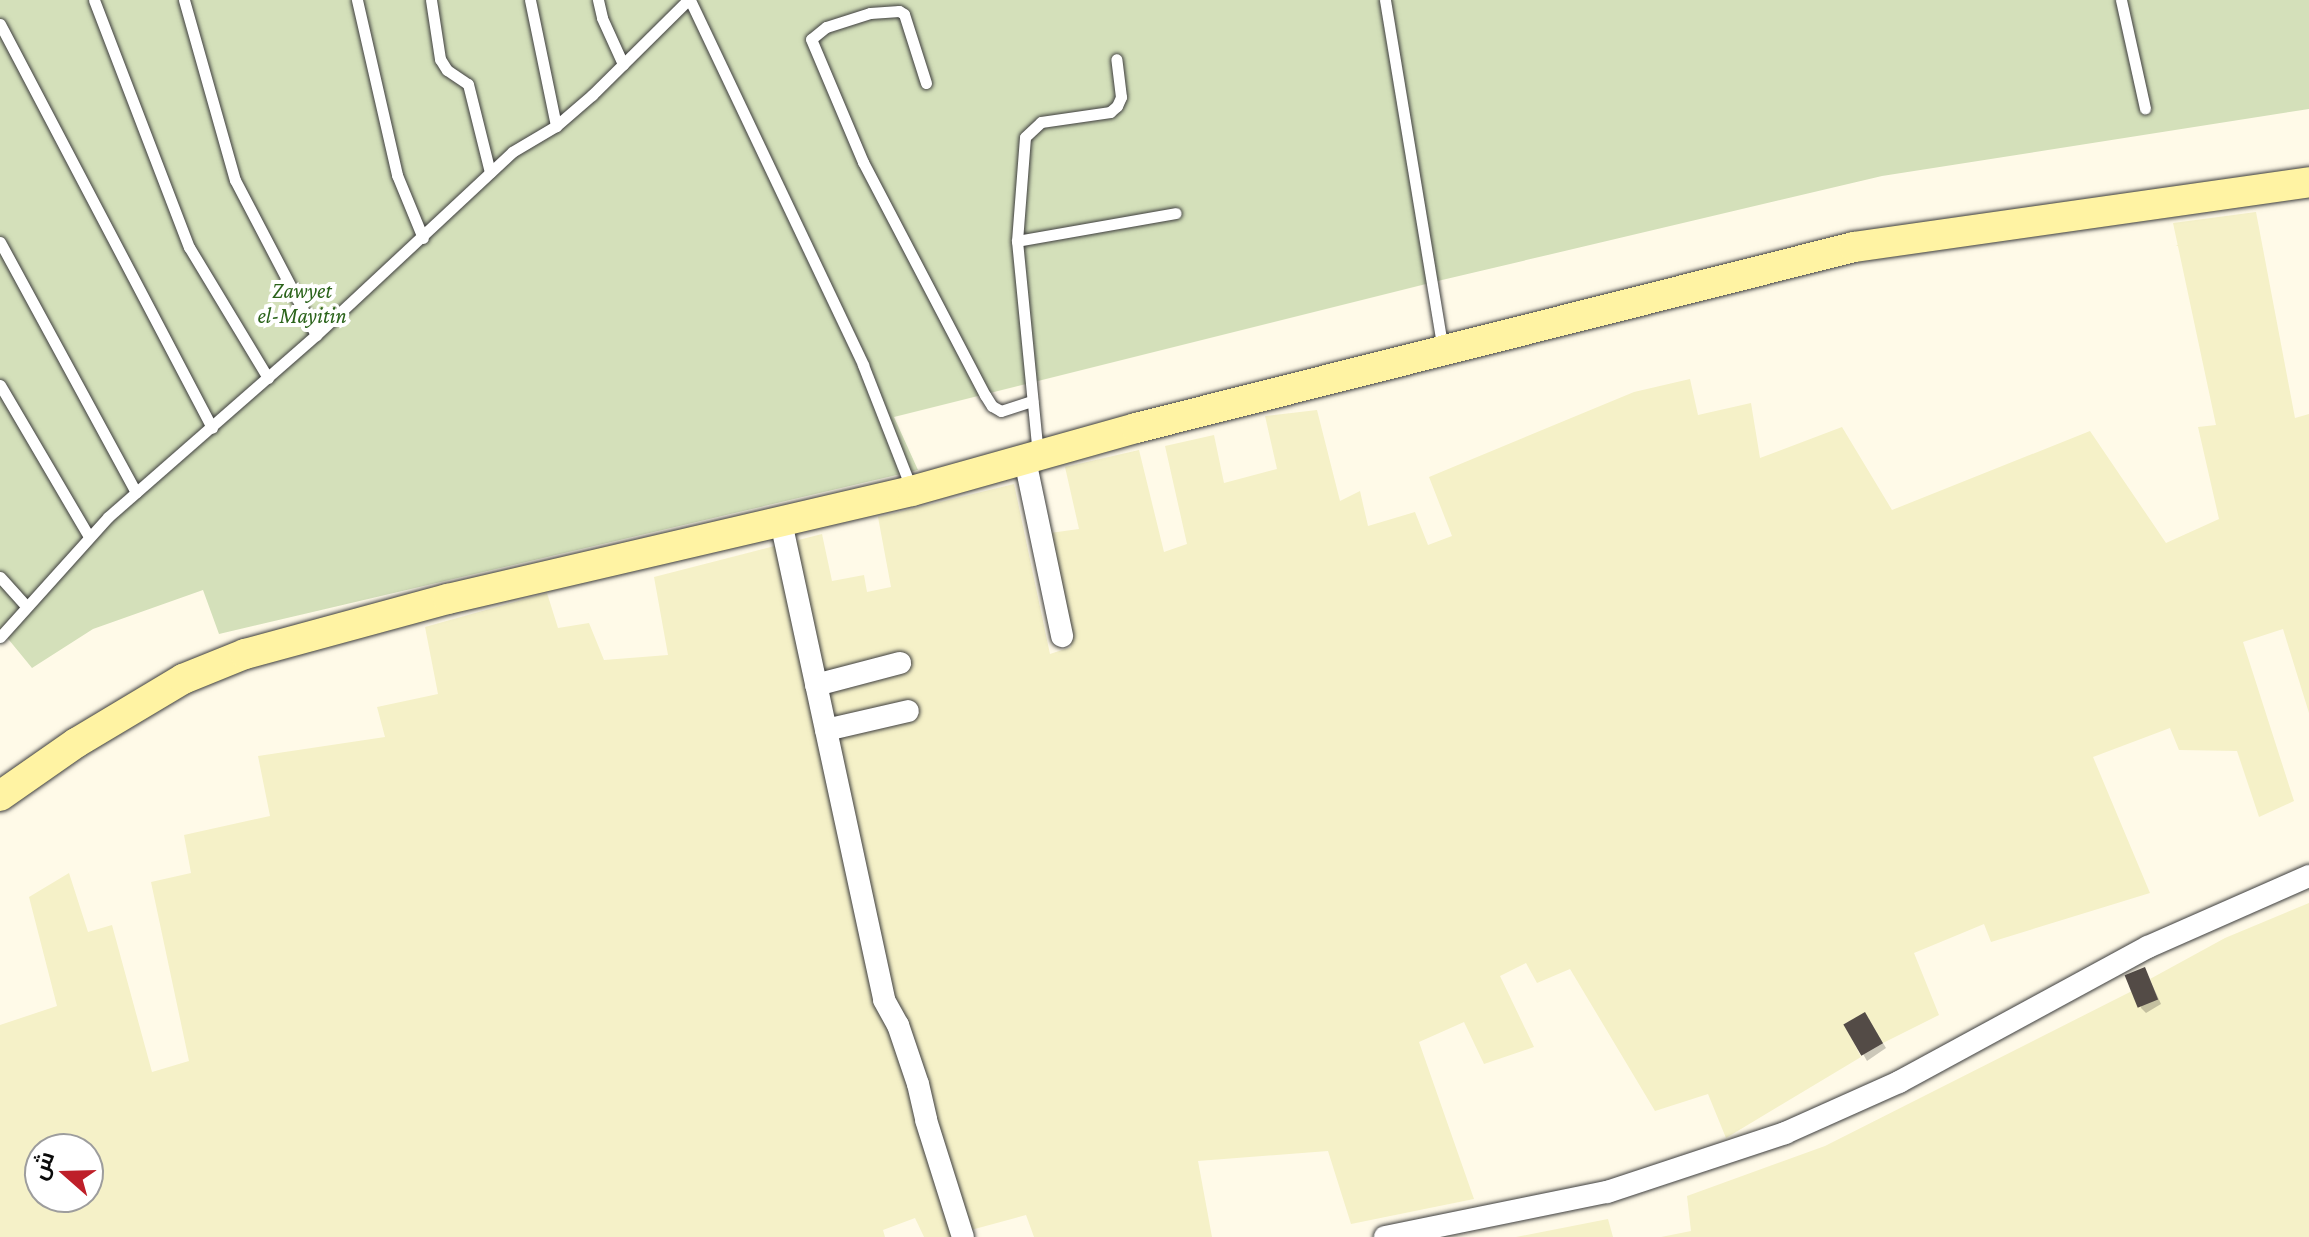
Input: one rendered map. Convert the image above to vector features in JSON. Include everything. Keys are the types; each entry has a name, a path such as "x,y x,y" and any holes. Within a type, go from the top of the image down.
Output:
{"main road":[{"path":"0,796 76,743 183,679 245,654 448,599 912,491 1854,247 2309,182"}],"street":[{"path":"1031,458 1062,636"},
{"path":"781,522 884,1000 898,1025 918,1084 926,1120 963,1237"},
{"path":"816,685 900,663"},
{"path":"826,730 908,711"},
{"path":"1385,1237 1607,1192 1785,1133 1899,1082 2148,947 2309,876"}],"lane":[{"path":"94,0 189,247 268,378"},
{"path":"184,0 235,180 316,335"},
{"path":"357,0 397,175 423,238"},
{"path":"431,0 440,59 447,70 468,84 490,172"},
{"path":"530,0 556,126"},
{"path":"598,0 623,64"},
{"path":"0,637 89,537 136,493 423,238 512,152 556,126 689,0 863,365 912,491"},
{"path":"1385,0 1444,351"},
{"path":"2121,0 2145,108"},
{"path":"926,83 904,14 899,11 870,13 826,27 811,39 863,162 985,395 1001,411 1032,401"},
{"path":"0,24 212,428"},
{"path":"1031,458 1032,401 1017,241 1025,137 1041,122 1110,112 1117,106 1121,97 1116,59"},
{"path":"1017,241 1176,213"},
{"path":"0,242 136,493"},
{"path":"0,385 89,537"},
{"path":"0,577 26,606"}],"shaded area":[{"path":"2256,212 2295,418 2309,414 2309,713 2283,629 2243,642 2294,801 2259,817 2237,751 2179,750 2170,728 2093,757 2150,893 1991,942 1984,924 1914,953 1939,1015 1883,1043 1865,1013 1844,1024 1861,1057 1726,1138 1708,1094 1655,1111 1570,969 1537,983 1526,963 1500,976 1534,1047 1484,1064 1464,1022 1419,1042 1474,1199 1351,1224 1328,1151 1198,1161 1212,1237 1034,1237 1026,1215 971,1230 973,1237 924,1237 915,1218 883,1230 885,1237 0,1237 0,1025 57,1006 29,897 69,873 88,932 112,925 152,1072 189,1061 151,882 191,873 184,835 270,816 258,756 385,737 377,707 438,694 425,627 547,593 558,628 589,623 604,660 668,655 654,577 822,534 832,581 864,575 867,592 891,587 878,517 1014,484 1050,654 1071,647 1050,533 1079,529 1065,467 1139,450 1164,552 1187,544 1165,446 1214,435 1224,483 1277,469 1265,416 1317,410 1340,501 1360,491 1368,526 1415,512 1428,545 1452,536 1429,477 1634,392 1690,379 1698,415 1751,403 1760,458 1842,427 1892,510 2090,431 2166,543 2219,519 2198,427 2216,425 2173,223"},
{"path":"2309,903 2309,1237 1661,1237 1691,1231 1687,1196 1825,1146 2132,991 2158,999 2150,979 2225,938"},
{"path":"1608,1219 1613,1237 1516,1237"}],"green space":[{"name":"Zawyet el-Mayitin","path":"0,0 2309,0 2309,109 1882,176 1442,280 894,417 918,470 219,634 203,590 93,629 32,668 0,629"}],"building":[{"path":"2145,967 2158,999 2138,1008 2125,975"},
{"path":"1865,1012 1883,1043 1861,1056 1843,1024"}]}
